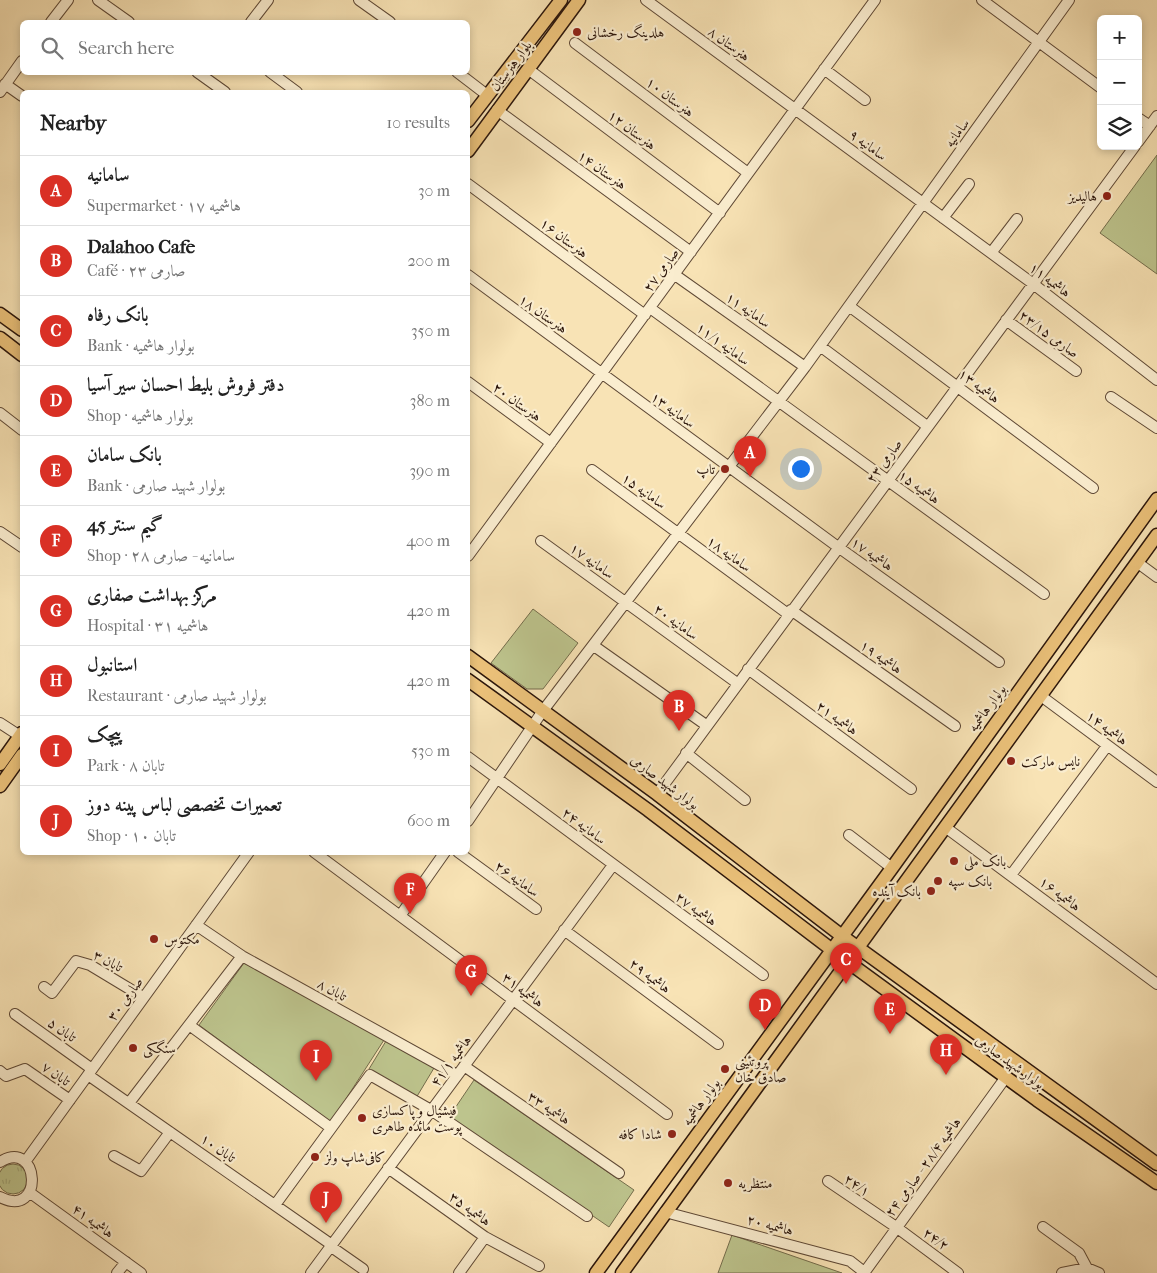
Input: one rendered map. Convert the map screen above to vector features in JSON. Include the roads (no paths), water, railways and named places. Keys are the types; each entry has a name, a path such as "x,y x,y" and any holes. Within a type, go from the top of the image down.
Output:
{"main road":[{"name":"بلوار هنرستان","path":"470,119 561,0"},
{"name":"بلوار هنرستان","path":"470,148 579,0"},
{"path":"470,124 480,133"},
{"path":"0,314 20,329"},
{"path":"0,338 20,353"},
{"name":"بولوار هاشمیه","path":"596,1273 892,868 1157,499"},
{"path":"622,1273 1157,535"},
{"path":"1058,636 1074,650"},
{"name":"بولوار شهید صارمی","path":"470,658 542,712 657,794 842,936 1157,1164"},
{"path":"470,681 648,810 832,949"},
{"path":"0,764 20,735"},
{"path":"0,786 20,758"},
{"name":"بولوار شهید صارمی","path":"832,949 1006,1077 1157,1183"},
{"path":"1070,1122 1080,1110"},
{"path":"638,1213 656,1227"}],"street":[{"path":"53,20 68,0"},
{"path":"98,0 126,20"},
{"path":"253,20 268,0"},
{"path":"359,0 387,20"},
{"name":"هنرستان ۸","path":"646,0 795,109"},
{"name":"صارمی ۲۷","path":"470,553 875,0"},
{"path":"982,0 1097,85"},
{"name":"سامانیه","path":"470,818 542,712 779,402 924,204 1069,0"},
{"name":"هنرستان ۱۰","path":"575,43 748,173"},
{"path":"20,64 3,88 20,95"},
{"name":"هنرستان ۱۲","path":"528,68 720,212"},
{"path":"824,69 865,100"},
{"path":"274,75 294,90"},
{"path":"461,75 488,95"},
{"path":"211,77 223,90"},
{"name":"سامانیه ۹","path":"795,109 924,204"},
{"name":"هنرستان ۱۴","path":"497,110 691,252"},
{"path":"1142,137 1157,116"},
{"path":"1142,121 1150,126"},
{"name":"صارمی ۲۳","path":"657,794 789,612 1132,150"},
{"path":"943,218 969,184"},
{"name":"هنرستان ۱۶","path":"470,185 648,311"},
{"name":"هاشمیه ۱۱","path":"924,204 1157,380"},
{"path":"991,253 1017,219"},
{"name":"سامانیه ۱۱","path":"675,275 804,367"},
{"name":"هنرستان ۱۸","path":"470,276 602,374"},
{"name":"هاشمیه ۱۳","path":"849,306 1093,488"},
{"name":"سامانیه ۱۱/۱","path":"648,311 779,402"},
{"name":"صارمی ۲۳/۱۵","path":"1006,320 1076,371"},
{"path":"820,346 927,426"},
{"name":"سامانیه ۱۳","path":"602,374 729,467"},
{"name":"هنرستان ۲۰","path":"470,383 551,443"},
{"path":"1111,397 1157,428"},
{"name":"هاشمیه ۱۵","path":"779,402 1044,594"},
{"path":"0,413 20,428"},
{"name":"هاشمیه ۱۷","path":"729,467 999,662"},
{"name":"سامانیه ۱۵","path":"592,470 678,534"},
{"path":"0,532 20,546"},
{"name":"سامانیه ۱۸","path":"678,534 763,596 789,612"},
{"name":"سامانیه ۱۷","path":"541,541 626,603"},
{"path":"1138,563 1157,577"},
{"name":"سامانیه ۲۰","path":"626,603 737,683"},
{"name":"هاشمیه ۱۹","path":"789,612 955,726"},
{"path":"594,646 706,725"},
{"name":"هاشمیه ۲۱","path":"748,669 911,789"},
{"name":"هاشمیه ۱۴","path":"1041,696 1157,782"},
{"path":"0,723 20,733"},
{"path":"1010,875 1107,746"},
{"path":"686,753 745,800"},
{"name":"سامانیه ۲۴","path":"470,758 612,865"},
{"name":"هاشمیه ۱۶","path":"945,828 1157,984"},
{"path":"849,835 892,868"},
{"name":"صارمی ۳۰","path":"25,1162 247,855"},
{"name":"هاشمیه ۳۱","path":"318,855 667,1114"},
{"path":"400,916 443,855"},
{"name":"سامانیه ۲۶","path":"462,855 536,909"},
{"name":"هاشمیه ۴۱/۱","path":"311,1273 612,865"},
{"name":"هاشمیه ۲۷","path":"612,865 763,975"},
{"name":"تابان ۸","path":"196,925 242,956 457,1075"},
{"name":"هاشمیه ۲۹","path":"564,930 718,1044"},
{"path":"128,1103 242,956"},
{"name":"تابان ۳","path":"44,987 52,993 76,961 90,965 143,997"},
{"name":"تابان ۵","path":"15,1014 90,1072"},
{"path":"189,1025 331,1128"},
{"name":"هاشمیه ۳۳","path":"464,1066 619,1173"},
{"name":"تابان ۷","path":"0,1071 6,1076 24,1069 70,1100"},
{"name":"تابان ۱۰","path":"90,1072 128,1103 364,1269"},
{"path":"275,1206 370,1075 431,1110 587,1216"},
{"name":"هاشمیه ۲۸/۴ - صارمی ۲۴","path":"864,1272 1006,1077"},
{"path":"114,1156 140,1171 144,1169 170,1132"},
{"path":"0,1162 14,1158 25,1162 33,1176 29,1192 15,1200 0,1196"},
{"name":"هاشمیه ۳۵","path":"388,1168 485,1238 539,1266"},
{"name":"۲۴/۱","path":"828,1181 896,1227"},
{"name":"هاشمیه ۴۱","path":"29,1192 141,1273"},
{"name":"هاشمیه ۲۰","path":"665,1212 850,1262 864,1272"},
{"name":"۲۴/۲","path":"896,1227 958,1273"},
{"path":"1043,1227 1079,1253 1087,1268"},
{"path":"459,1273 485,1238"},
{"path":"117,1273 126,1262"},
{"path":"1062,1273 1087,1268 1099,1273"}],"place":[{"name":"هلدینگ رخشانی","path":"577,32"},
{"name":"هالیدیز","path":"1107,196"},
{"name":"تاپ","path":"725,469"},
{"name":"سامانیه","path":"750,477"},
{"name":"Dalahoo Cafe","path":"679,731"},
{"name":"نایس مارکت","path":"1011,761"},
{"name":"بانک ملی","path":"954,861"},
{"name":"بانک سپه","path":"938,881"},
{"name":"بانک آینده","path":"931,891"},
{"name":"گیم سنتر 45","path":"410,914"},
{"name":"مکتوس","path":"154,939"},
{"name":"بانک رفاه","path":"846,984"},
{"name":"مرکز بهداشت صفاری","path":"471,996"},
{"name":"دفتر فروش بلیط احسان سیر آسیا","path":"765,1030"},
{"name":"بانک سامان","path":"890,1034"},
{"name":"سنگکی","path":"133,1048"},
{"name":"پروتئینی صادق خان","path":"725,1069"},
{"name":"استانبول","path":"946,1075"},
{"name":"پیچک","path":"316,1081"},
{"name":"فیشیال و پاکسازی پوست مائده طاهری","path":"362,1118"},
{"name":"شادا کافه","path":"672,1134"},
{"name":"کافی‌شاپ ولز","path":"315,1157"},
{"name":"منتظریه","path":"728,1183"},
{"name":"تعمیرات تخصصی لباس پینه دوز","path":"326,1223"}]}
